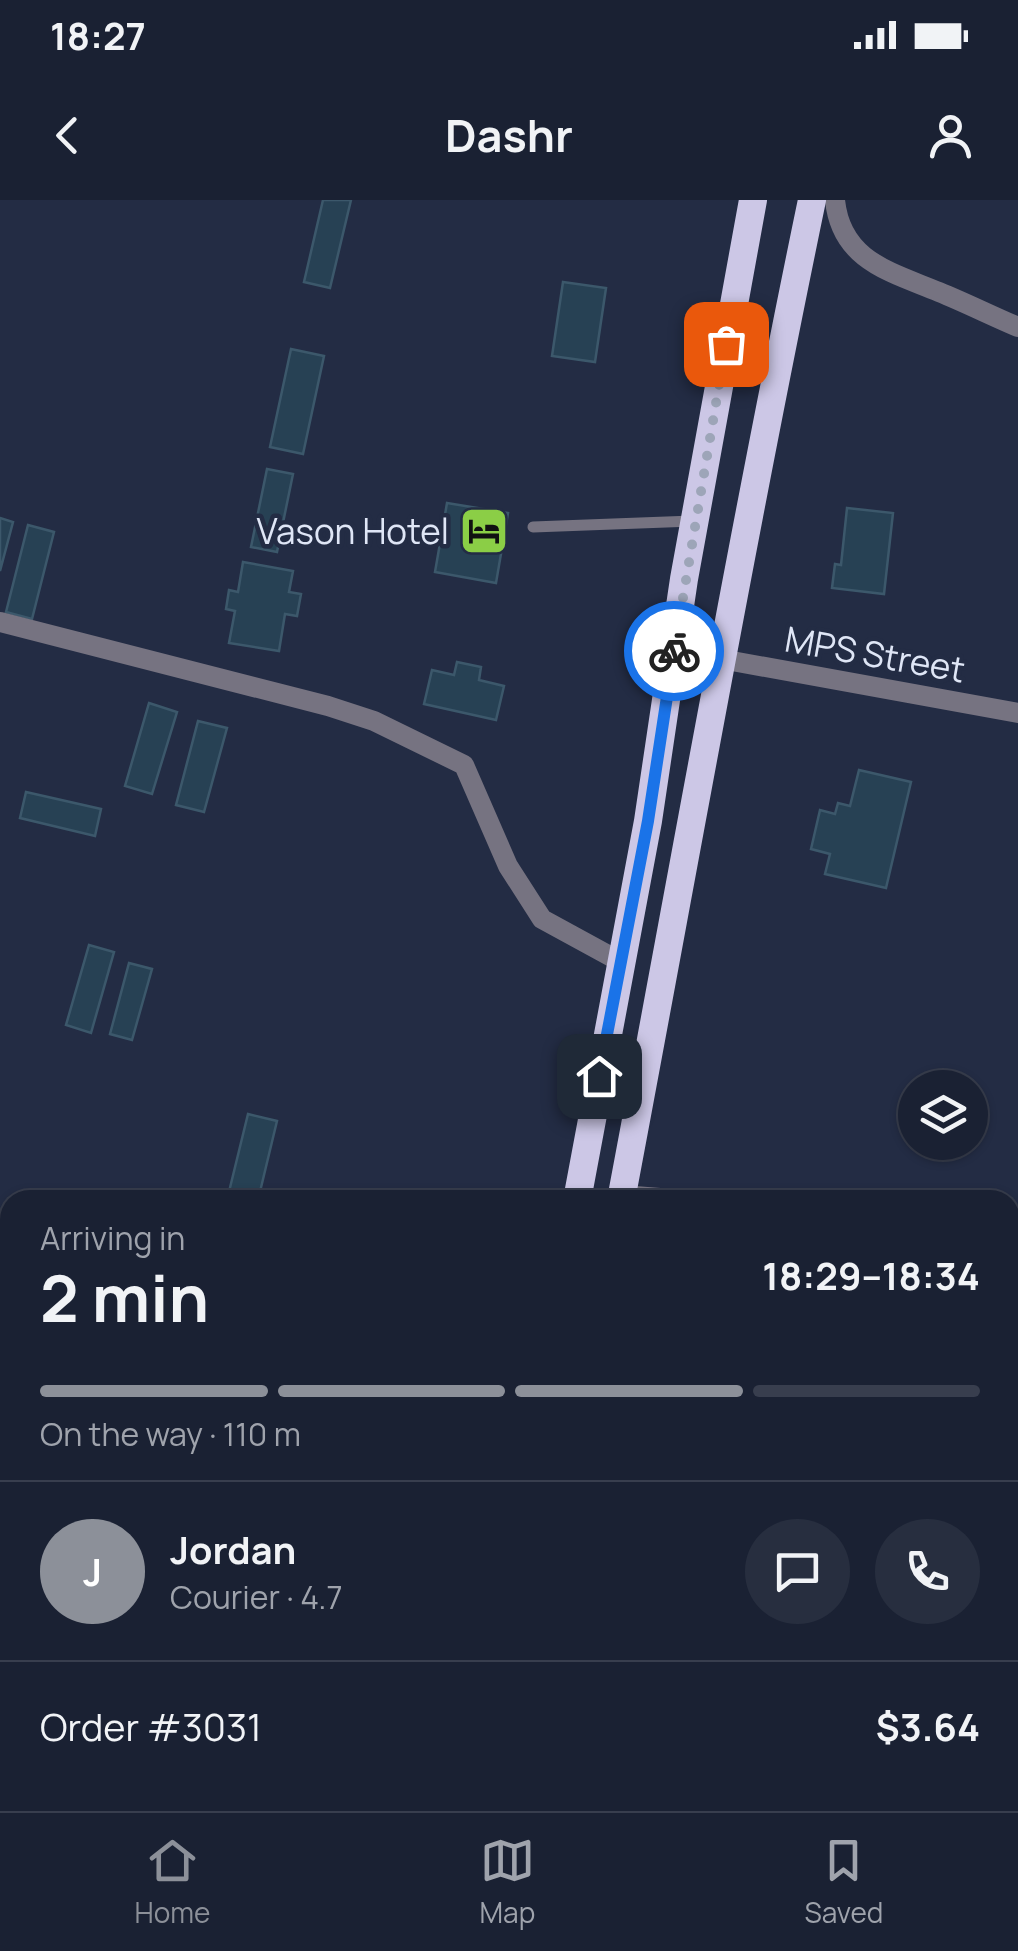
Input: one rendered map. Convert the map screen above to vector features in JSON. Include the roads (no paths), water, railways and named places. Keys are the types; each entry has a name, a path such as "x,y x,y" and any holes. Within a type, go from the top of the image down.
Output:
{"highway":[{"path":"579,1190 648,821 695,521 753,200"},
{"path":"623,1190 720,659 812,200"}],"street":[{"path":"835,200 836,214 855,250 882,272 1018,328"},
{"path":"0,622 328,706 374,721 464,764 508,866 542,920 619,961"},
{"name":"MPS Street","path":"720,659 1018,713"}],"lane":[{"path":"533,527 695,521"}],"place":[{"name":"Vason Hotel","path":"484,531"}]}
